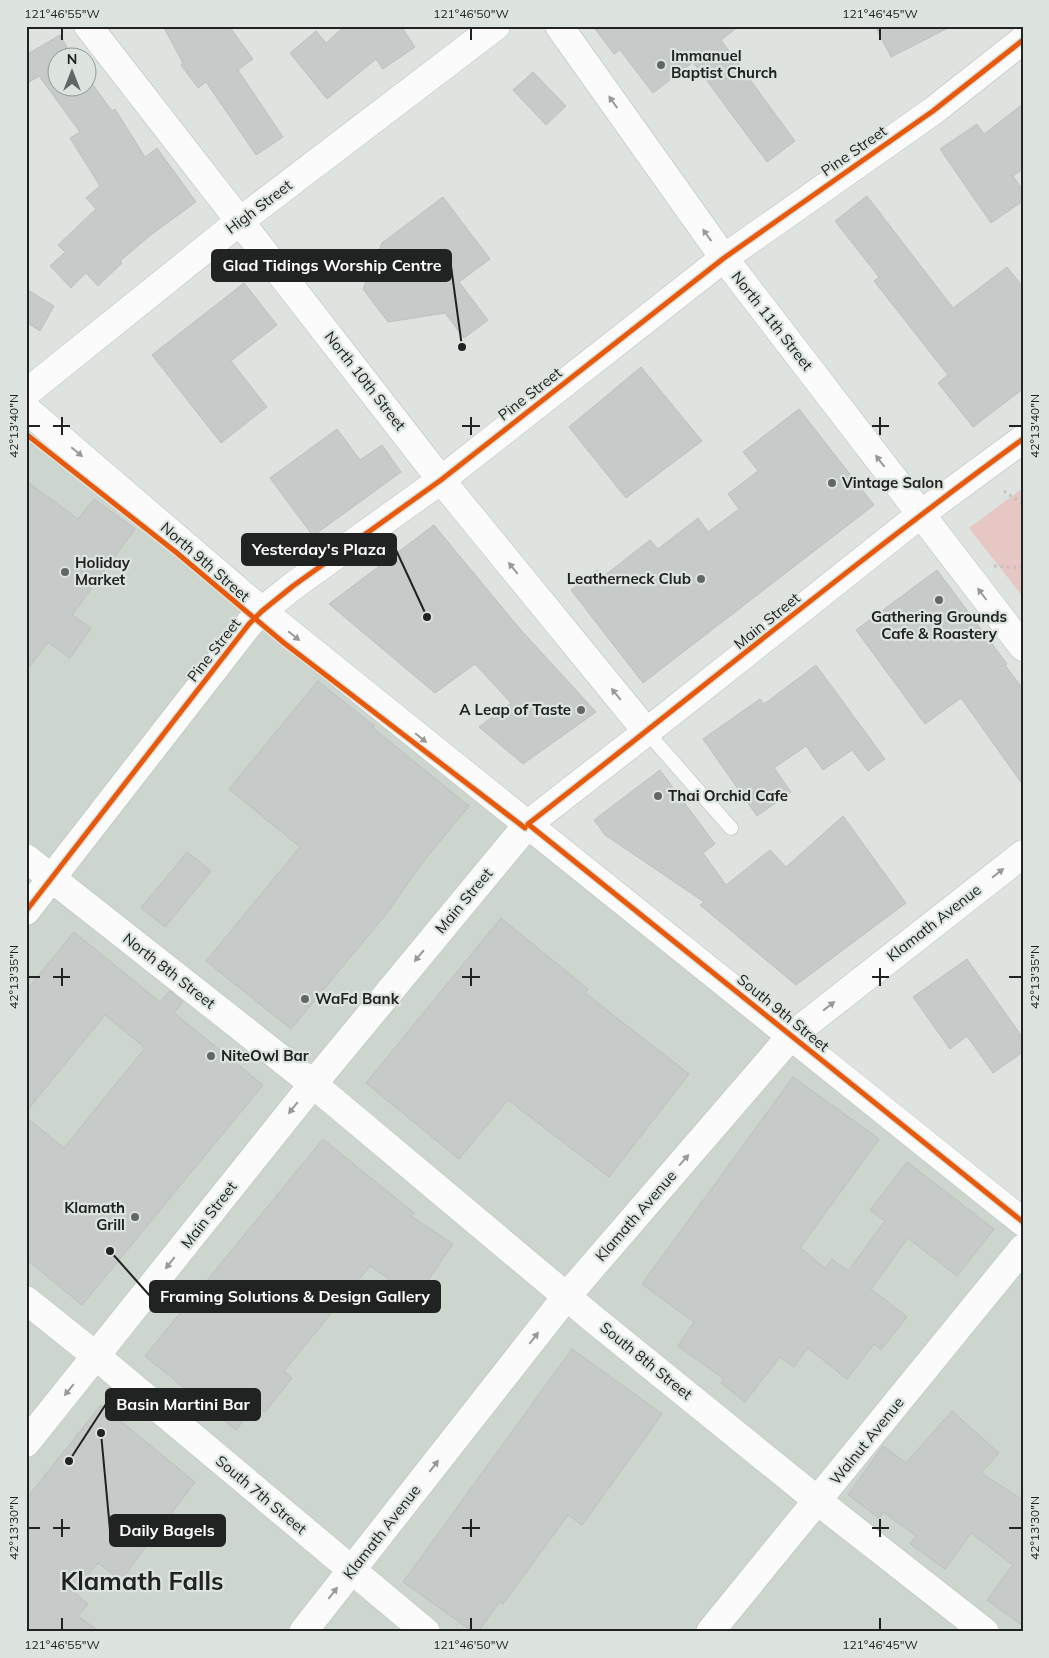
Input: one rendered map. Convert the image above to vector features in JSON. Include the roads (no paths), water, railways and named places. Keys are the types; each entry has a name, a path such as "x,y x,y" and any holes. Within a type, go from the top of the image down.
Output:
{"street":[{"name":"North 10th Street","path":"88,26 441,480 647,732"},
{"name":"High Street","path":"26,392 240,221 496,26"},
{"name":"North 11th Street","path":"559,26 724,258 1023,647"},
{"name":"Pine Street","path":"26,911 249,624 262,611 293,586 441,480 724,258 932,111 1023,40"},
{"name":"North 9th Street","path":"26,410 262,611 528,824"},
{"name":"Main Street","path":"26,1443 313,1084 528,824 921,514 1023,439"},
{"name":"South 9th Street","path":"528,824 1023,1222"},
{"name":"Klamath Avenue","path":"303,1632 566,1297 791,1036 1023,854"},
{"name":"North 8th Street","path":"26,858 313,1084"},
{"name":"South 8th Street","path":"313,1084 566,1297 818,1501 984,1632"},
{"name":"Walnut Avenue","path":"710,1632 1023,1248"},
{"name":"South 7th Street","path":"26,1300 96,1356 426,1632"}],"lane":[{"path":"647,732 732,828"}],"place":[{"name":"Immanuel Baptist Church","path":"661,65"},
{"name":"Glad Tidings Worship Centre","path":"462,347"},
{"name":"Vintage Salon","path":"832,483"},
{"name":"Holiday Market","path":"65,572"},
{"name":"Leatherneck Club","path":"701,579"},
{"name":"Gathering Grounds Cafe & Roastery","path":"939,600"},
{"name":"Yesterday's Plaza","path":"427,617"},
{"name":"A Leap of Taste","path":"581,710"},
{"name":"Thai Orchid Cafe","path":"658,796"},
{"name":"WaFd Bank","path":"305,999"},
{"name":"NiteOwl Bar","path":"211,1056"},
{"name":"Klamath Grill","path":"135,1217"},
{"name":"Framing Solutions & Design Gallery","path":"110,1251"},
{"name":"Daily Bagels","path":"101,1433"},
{"name":"Basin Martini Bar","path":"69,1461"}],"district":[{"name":"Klamath Falls","path":"142,1581"}]}
